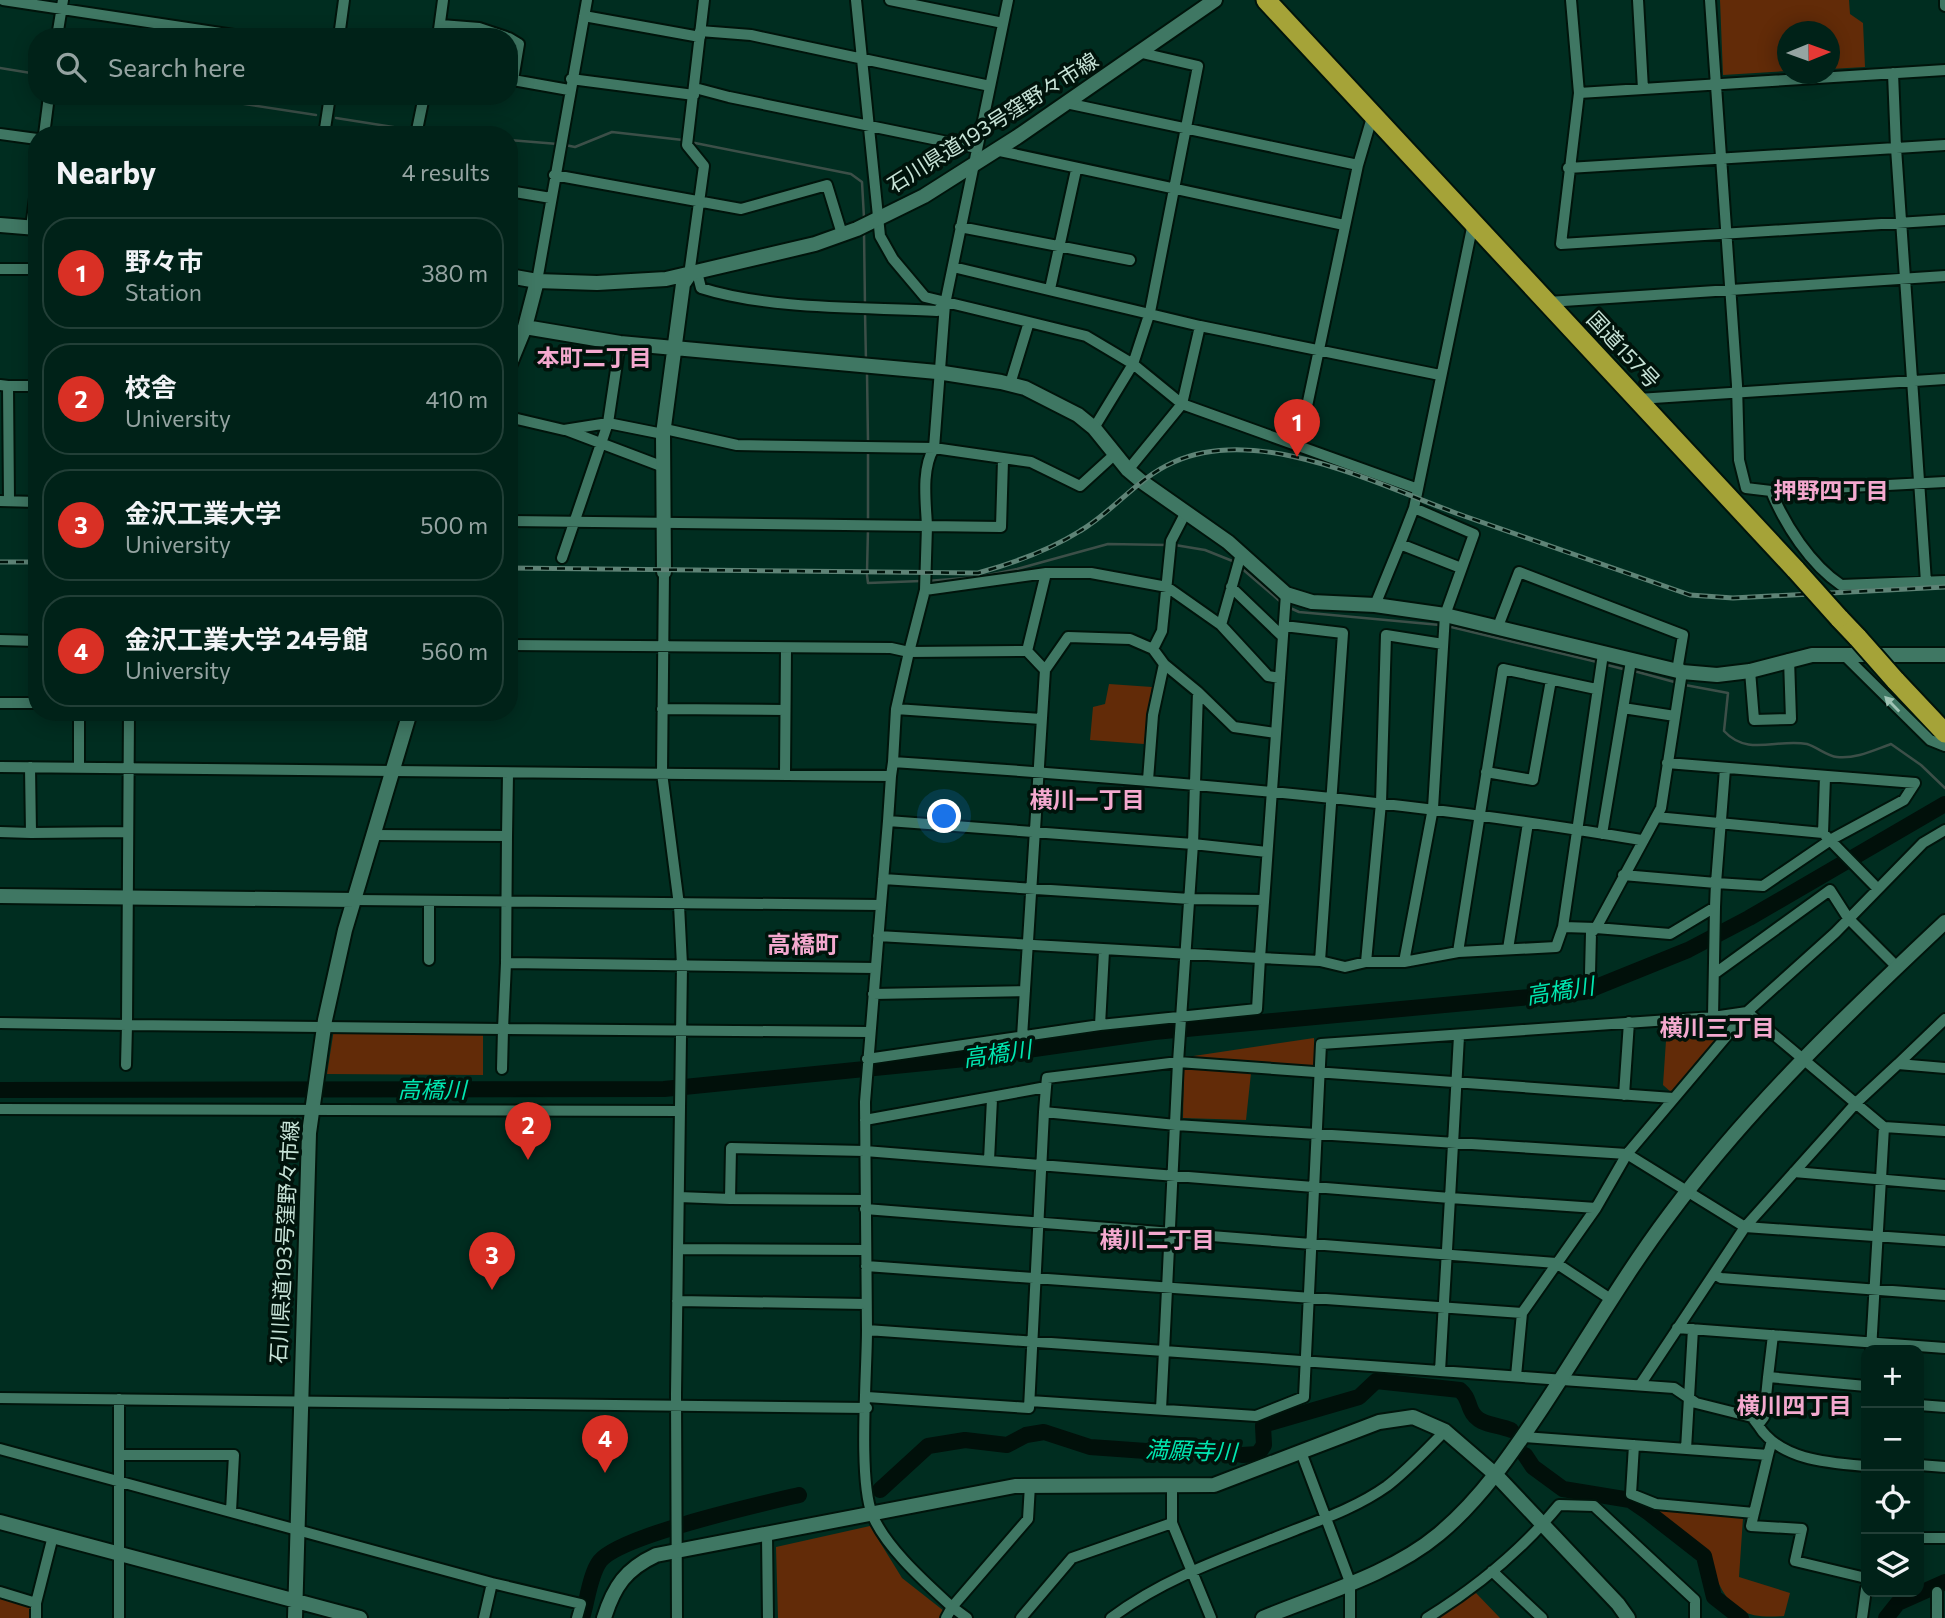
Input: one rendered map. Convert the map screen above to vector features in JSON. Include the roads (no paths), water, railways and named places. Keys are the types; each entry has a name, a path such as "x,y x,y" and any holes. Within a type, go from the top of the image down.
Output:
{"highway":[{"name":"国道157号","path":"1266,0 1945,733"}],"street":[{"path":"3,0 62,4 197,28"},
{"path":"340,28 344,0"},
{"path":"440,28 443,0"},
{"path":"518,343 537,281 587,0"},
{"path":"704,0 688,141 704,166 698,200 693,274 701,288 717,293 866,307 937,311 944,304"},
{"path":"856,0 860,60 869,127 868,223 880,236 893,259 925,297 944,304 1086,336 1133,364 1182,404 1418,489"},
{"path":"890,0 1003,23"},
{"path":"967,1618 909,1569 872,1514 866,1476 865,1102 897,709 925,584 926,485 930,455 934,448 937,372 944,304 1008,0"},
{"name":"石川県道193号窪野々市線","path":"518,278 537,281 634,282 693,274 815,244 842,234 924,197 1142,52 1215,0"},
{"path":"1571,0 1578,93 1560,244 1945,220"},
{"path":"1638,0 1643,89"},
{"path":"1710,0 1713,84 1738,390 1739,460 1746,488 1771,491 1945,482"},
{"path":"1945,0 1945,6"},
{"path":"59,28 62,4"},
{"path":"584,16 700,34 751,35 990,86"},
{"path":"441,25 470,28"},
{"path":"1094,428 1133,364 1150,312 1198,66 1142,52"},
{"path":"1578,93 1945,70"},
{"path":"1893,73 1926,582"},
{"path":"518,80 694,91 976,148"},
{"path":"1066,103 1358,165"},
{"path":"45,126 48,105"},
{"path":"325,126 329,105"},
{"path":"418,126 422,105"},
{"path":"1299,444 1344,225 1373,114"},
{"path":"0,134 28,138"},
{"path":"1568,168 1945,145"},
{"path":"995,150 1076,170 1344,225"},
{"path":"1050,289 1076,170"},
{"path":"554,175 740,209 827,186 842,234"},
{"path":"518,192 551,198"},
{"path":"1375,605 1414,508 1473,223"},
{"path":"0,225 28,227"},
{"path":"960,228 1130,260"},
{"path":"953,267 1150,312 1172,321 1440,376"},
{"path":"0,269 28,269"},
{"path":"677,1618 676,1406 682,965 680,905 662,773 661,646 664,572 661,466 683,284 693,274"},
{"path":"1548,302 1945,276"},
{"path":"1010,384 1029,322"},
{"path":"1128,470 1182,404 1200,326"},
{"path":"524,327 620,343 937,372 1010,384 1078,415 1094,428 1128,470 1240,556 1285,601 1375,605 1445,622 1497,629 1602,661 1681,680 1750,671 1789,659 1844,655 1945,655"},
{"path":"562,558 608,423 620,343"},
{"path":"1638,399 1738,390 1945,379"},
{"path":"28,386 4,385 4,501 28,502"},
{"path":"518,418 564,430 661,466"},
{"path":"564,430 608,423 737,446 934,448 1031,462 1080,486 1114,454"},
{"path":"518,521 1002,527 1003,460"},
{"path":"1771,491 1780,512 1808,553 1841,585 1945,581"},
{"path":"1404,962 1433,807 1445,622 1474,534 1414,508"},
{"path":"1153,649 1162,631 1170,544 1186,512"},
{"path":"1400,544 1461,568"},
{"path":"1221,625 1240,556"},
{"path":"1497,629 1519,572 1683,635 1678,665 1681,680 1656,817 1591,933 1590,973"},
{"path":"925,584 1046,573 1091,573 1167,587 1221,625 1268,676 1280,678"},
{"path":"1027,651 1046,573"},
{"path":"1231,587 1283,631 1343,633 1320,961"},
{"path":"867,1059 1100,1025 1257,1009 1285,601"},
{"path":"1366,962 1381,803 1386,635 1443,644"},
{"path":"1022,1037 1045,670 1068,637 1130,639 1153,649 1164,664 1234,727 1275,733"},
{"path":"0,640 28,641"},
{"path":"518,645 891,648 909,652 1027,651 1045,670"},
{"path":"785,774 786,648"},
{"path":"1844,655 1930,740 1945,746"},
{"path":"1750,671 1754,720 1791,719 1789,659"},
{"path":"878,936 1104,951 1320,961 1345,967 1366,962 1404,962 1458,952 1556,947 1563,927 1602,661"},
{"path":"1148,780 1153,715 1164,664"},
{"path":"1602,834 1630,667"},
{"path":"1458,952 1503,669 1596,689"},
{"path":"1486,772 1533,780 1551,680"},
{"path":"1161,1409 1178,1058 1193,844 1198,692"},
{"path":"0,703 28,703"},
{"path":"1623,708 1675,716"},
{"path":"662,709 785,710"},
{"path":"897,709 1041,719"},
{"path":"79,721 79,768"},
{"path":"126,1065 129,721"},
{"name":"石川県道193号窪野々市線","path":"295,1618 306,1161 324,1027 345,930 408,721"},
{"path":"893,762 1148,780 1433,807 1641,840"},
{"path":"1623,875 1763,886 1827,836 1904,800 1915,783 1667,763"},
{"path":"0,767 891,776"},
{"path":"30,767 31,833"},
{"path":"1713,1017 1716,883 1725,769"},
{"path":"502,1069 508,774"},
{"path":"1825,777 1827,836"},
{"path":"1656,817 1827,836 1878,889"},
{"path":"888,821 1267,852"},
{"path":"1508,949 1528,823"},
{"path":"1516,1376 1522,1313 1596,1208 1627,1154 1747,1012 1848,918 1923,843 1945,830"},
{"path":"0,832 128,832"},
{"path":"375,835 508,836"},
{"path":"883,879 1189,899 1264,900"},
{"path":"1714,968 1830,890 1848,918 1897,967"},
{"path":"0,896 881,905"},
{"path":"429,901 429,960"},
{"path":"1563,927 1670,934 1715,909"},
{"path":"1263,1618 1388,1566 1437,1536 1473,1502 1496,1475 1612,1300 1725,1142 1803,1056 1945,922"},
{"path":"1100,1025 1104,951"},
{"path":"506,963 875,968"},
{"path":"873,994 1025,991"},
{"path":"1030,1401 1256,1416 1304,1397 1319,1132 1321,1044 1713,1017 1747,1012 1803,1056 1884,1127 1945,1131"},
{"path":"1640,1385 1745,1227 1857,1102 1945,1019"},
{"path":"1624,1095 1629,1022"},
{"path":"0,1023 869,1032"},
{"path":"1440,1371 1459,1036"},
{"path":"0,1398 676,1406 867,1403 1029,1408 1047,1078 1178,1058 1320,1072 1673,1098"},
{"path":"1898,1064 1945,1068"},
{"path":"865,1121 1046,1087"},
{"path":"989,1160 992,1099"},
{"path":"0,1109 680,1111"},
{"path":"1044,1112 1176,1125 1319,1132 1627,1154 1745,1227 1945,1241"},
{"path":"1871,1345 1884,1127"},
{"path":"730,1199 731,1148 865,1151 1596,1208"},
{"path":"1794,1172 1945,1185"},
{"path":"679,1196 865,1205 1039,1222 1556,1262 1612,1300"},
{"path":"678,1249 866,1250"},
{"path":"866,1266 1522,1313"},
{"path":"1714,1274 1721,1278 1945,1295"},
{"path":"677,1301 866,1304"},
{"path":"1677,1328 1862,1345"},
{"path":"1686,1450 1693,1329"},
{"path":"867,1330 1674,1388 1696,1402 1752,1417 1771,1444 1819,1461 1861,1465"},
{"path":"1758,1426 1764,1417 1773,1335"},
{"path":"1924,1347 1945,1348"},
{"path":"1768,1377 1861,1386"},
{"path":"119,1399 119,1618"},
{"path":"1924,1405 1945,1407"},
{"path":"604,1618 611,1595 628,1572 677,1545 767,1535 1030,1485 1214,1485 1379,1422 1413,1417 1445,1431 1496,1475 1618,1604 1628,1618"},
{"path":"1111,1618 1128,1605 1192,1570 1325,1518 1385,1487 1445,1431"},
{"path":"1522,1437 1768,1455"},
{"path":"1771,1444 1751,1526 1802,1529 1795,1560 1861,1577"},
{"path":"1634,1445 1631,1494 1656,1504 1754,1513"},
{"path":"0,1449 492,1583 580,1604 577,1618"},
{"path":"1300,1452 1350,1582 1350,1618"},
{"path":"120,1455 234,1455 231,1511"},
{"path":"1924,1465 1945,1467"},
{"path":"946,1618 1028,1519 1030,1485"},
{"path":"1172,1486 1172,1523 1212,1618"},
{"path":"1427,1618 1473,1589 1542,1526 1559,1505 1586,1503 1594,1506 1695,1600 1695,1618"},
{"path":"0,1522 360,1618"},
{"path":"1021,1618 1072,1558 1172,1523"},
{"path":"767,1535 768,1618"},
{"path":"36,1618 36,1604 53,1536"},
{"path":"1924,1538 1945,1538"},
{"path":"1492,1571 1542,1618"},
{"path":"484,1618 492,1583"},
{"path":"0,1592 36,1604"},
{"path":"1937,1592 1937,1618"},
{"path":"1862,1618 1865,1597"}],"waterway":[{"path":"0,68 28,73"},
{"path":"251,105 316,115"},
{"path":"336,118 387,126"},
{"path":"565,145 575,147 612,132 683,140"},
{"path":"518,141 558,144"},
{"path":"690,142 851,174 862,182 864,218"},
{"path":"864,232 865,306"},
{"path":"865,312 866,362"},
{"path":"867,372 868,442"},
{"path":"868,449 868,523"},
{"path":"867,572 868,529"},
{"path":"927,581 979,577 1108,544 1168,545"},
{"path":"1175,545 1205,550 1235,562"},
{"path":"1240,567 1282,603"},
{"path":"867,575 868,583 921,581"},
{"path":"1288,607 1299,612 1440,625"},
{"path":"1447,626 1597,662"},
{"path":"1607,665 1627,670"},
{"path":"1634,671 1678,683"},
{"path":"1685,685 1728,693 1724,731 1743,743 1807,744 1837,757 1865,754 1891,744 1921,765 1945,788"},
{"name":"高橋川","path":"0,1090 664,1089 965,1059 1154,1032 1584,992 1688,950 1749,918 1945,804"},
{"name":"満願寺川","path":"880,1490 928,1446 965,1440 1007,1445 1026,1435 1044,1432 1090,1447 1146,1451 1198,1447 1242,1455 1258,1454 1264,1445 1263,1426 1266,1424 1359,1397 1376,1381 1460,1390 1478,1419 1511,1430"},
{"name":"満願寺川","path":"1525,1455 1533,1467 1563,1489 1630,1500 1649,1513 1704,1556 1714,1597 1741,1618"},
{"name":"満願寺川","path":"582,1618 597,1567 600,1561 613,1551 662,1531 799,1495"},
{"name":"満願寺川","path":"1886,1618 1898,1603 1945,1582"}],"railway":[{"path":"518,568 978,573 1056,545 1092,523 1148,477 1174,462 1208,452 1244,450 1282,454 1321,463 1690,595 1733,598 1945,587"},
{"path":"0,562 28,562"}],"place":[{"name":"野々市","path":"1297,457"},
{"name":"校舎","path":"528,1160"},
{"name":"金沢工業大学","path":"492,1290"},
{"name":"金沢工業大学 24号館","path":"605,1473"}],"district":[{"name":"本町二丁目","path":"594,358"},
{"name":"押野四丁目","path":"1831,491"},
{"name":"横川一丁目","path":"1087,800"},
{"name":"高橋町","path":"803,945"},
{"name":"横川三丁目","path":"1717,1028"},
{"name":"横川二丁目","path":"1157,1240"},
{"name":"横川四丁目","path":"1794,1406"}]}
